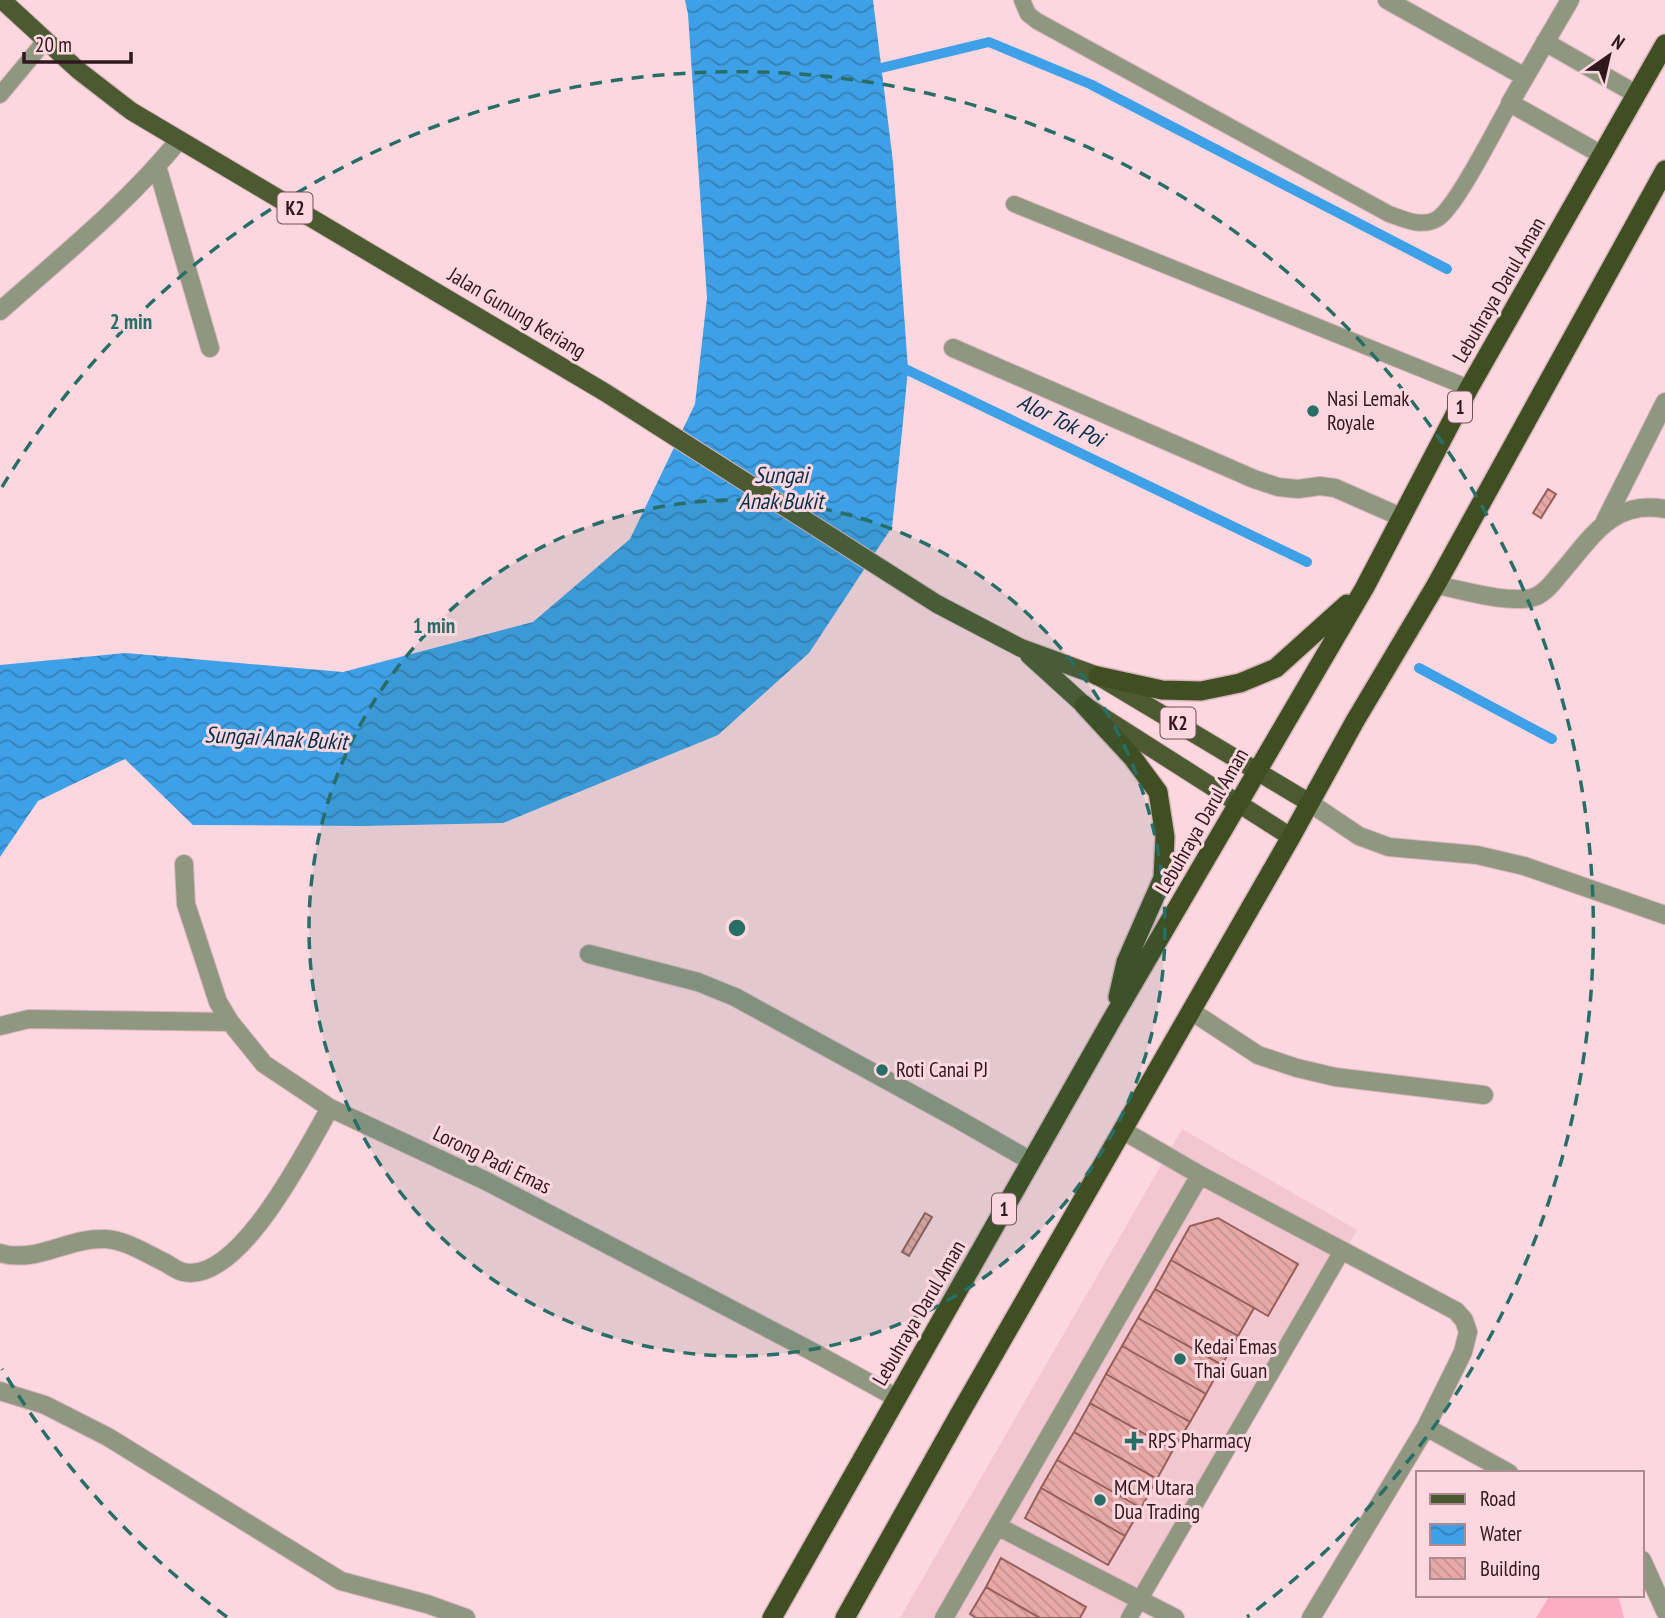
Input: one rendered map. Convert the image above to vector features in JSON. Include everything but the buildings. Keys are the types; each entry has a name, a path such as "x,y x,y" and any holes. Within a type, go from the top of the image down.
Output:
{"highway":[{"name":"Lebuhraya Darul Aman","path":"772,1618 1111,1021 1365,587 1469,388 1665,44"},
{"path":"845,1618 1436,584 1665,170"},
{"path":"1098,676 1162,690 1201,691 1240,683 1276,668 1365,587"},
{"path":"1084,705 1133,758 1158,792 1165,837 1163,878 1126,962 1111,1021"}],"main road":[{"name":"Jalan Gunung Keriang","path":"2,0 78,70 131,111 606,393 937,604 1021,648 1098,676 1310,803"},
{"name":"Jalan Gunung Keriang","path":"1021,648 1084,705 1291,836"}],"street":[{"path":"1387,0 1525,77"},
{"path":"1570,0 1510,103 1602,155"},
{"path":"1545,42 1636,94"},
{"path":"0,311 118,207 179,140"},
{"path":"158,166 210,348"},
{"path":"953,348 1254,479 1278,487 1335,488 1401,517"},
{"path":"1436,584 1512,599 1534,598 1551,585 1605,523 1665,402"},
{"path":"1605,523 1627,509 1650,506 1665,509"},
{"path":"1310,803 1359,836 1389,847 1477,855 1524,866 1665,915"},
{"name":"Lorong Padi Emas","path":"184,864 186,904 218,1002 230,1022 264,1064 330,1108 486,1181 897,1398"},
{"path":"589,954 685,978 735,998 1031,1161"},
{"path":"1191,1012 1258,1055 1297,1068 1335,1077 1484,1095"},
{"path":"0,1026 29,1019 230,1022"},
{"path":"0,1253 26,1256 80,1240 106,1239 131,1245 183,1272 204,1272 225,1261 248,1238 294,1170 330,1108"},
{"path":"1122,1130 1200,1175 1456,1311 1464,1320 1468,1332 1463,1352 1426,1427 1311,1618"},
{"path":"944,1618 1200,1175"},
{"path":"0,1391 45,1405 108,1437 341,1581 427,1604 466,1618"},
{"path":"1426,1427 1505,1471"},
{"path":"997,1527 1175,1618"},
{"path":"1644,1564 1665,1611"}],"lane":[{"path":"1022,0 1028,14 1037,22 1389,214 1415,223 1435,221 1450,207 1510,103"},
{"path":"0,95 45,41"},
{"path":"1014,204 1469,388"},
{"path":"1129,1618 1342,1251"}],"shaded area":[{"path":"1182,1129 1357,1230 1133,1618 900,1618"},
{"path":"1549,1597 1619,1597 1624,1618 1536,1618"}],"water":[{"name":"Sungai Anak Bukit","path":"685,0 873,0 893,162 908,369 902,432 892,527 809,653 718,735 503,823 193,825 125,759 38,801 0,857 0,665 126,653 343,672 533,622 630,539 695,404 707,298"}],"waterway":[{"path":"869,67 881,68 989,42 1090,84 1447,269"},
{"name":"Alor Tok Poi","path":"897,365 1307,562"},
{"name":"Alor Tok Poi","path":"1419,668 1552,739"}],"place":[{"name":"Nasi Lemak Royale","path":"1313,411"},
{"name":"Roti Canai PJ","path":"882,1070"},
{"name":"Kedai Emas Thai Guan","path":"1180,1359"},
{"name":"RPS Pharmacy","path":"1134,1441"},
{"name":"MCM Utara Dua Trading","path":"1100,1500"}]}
